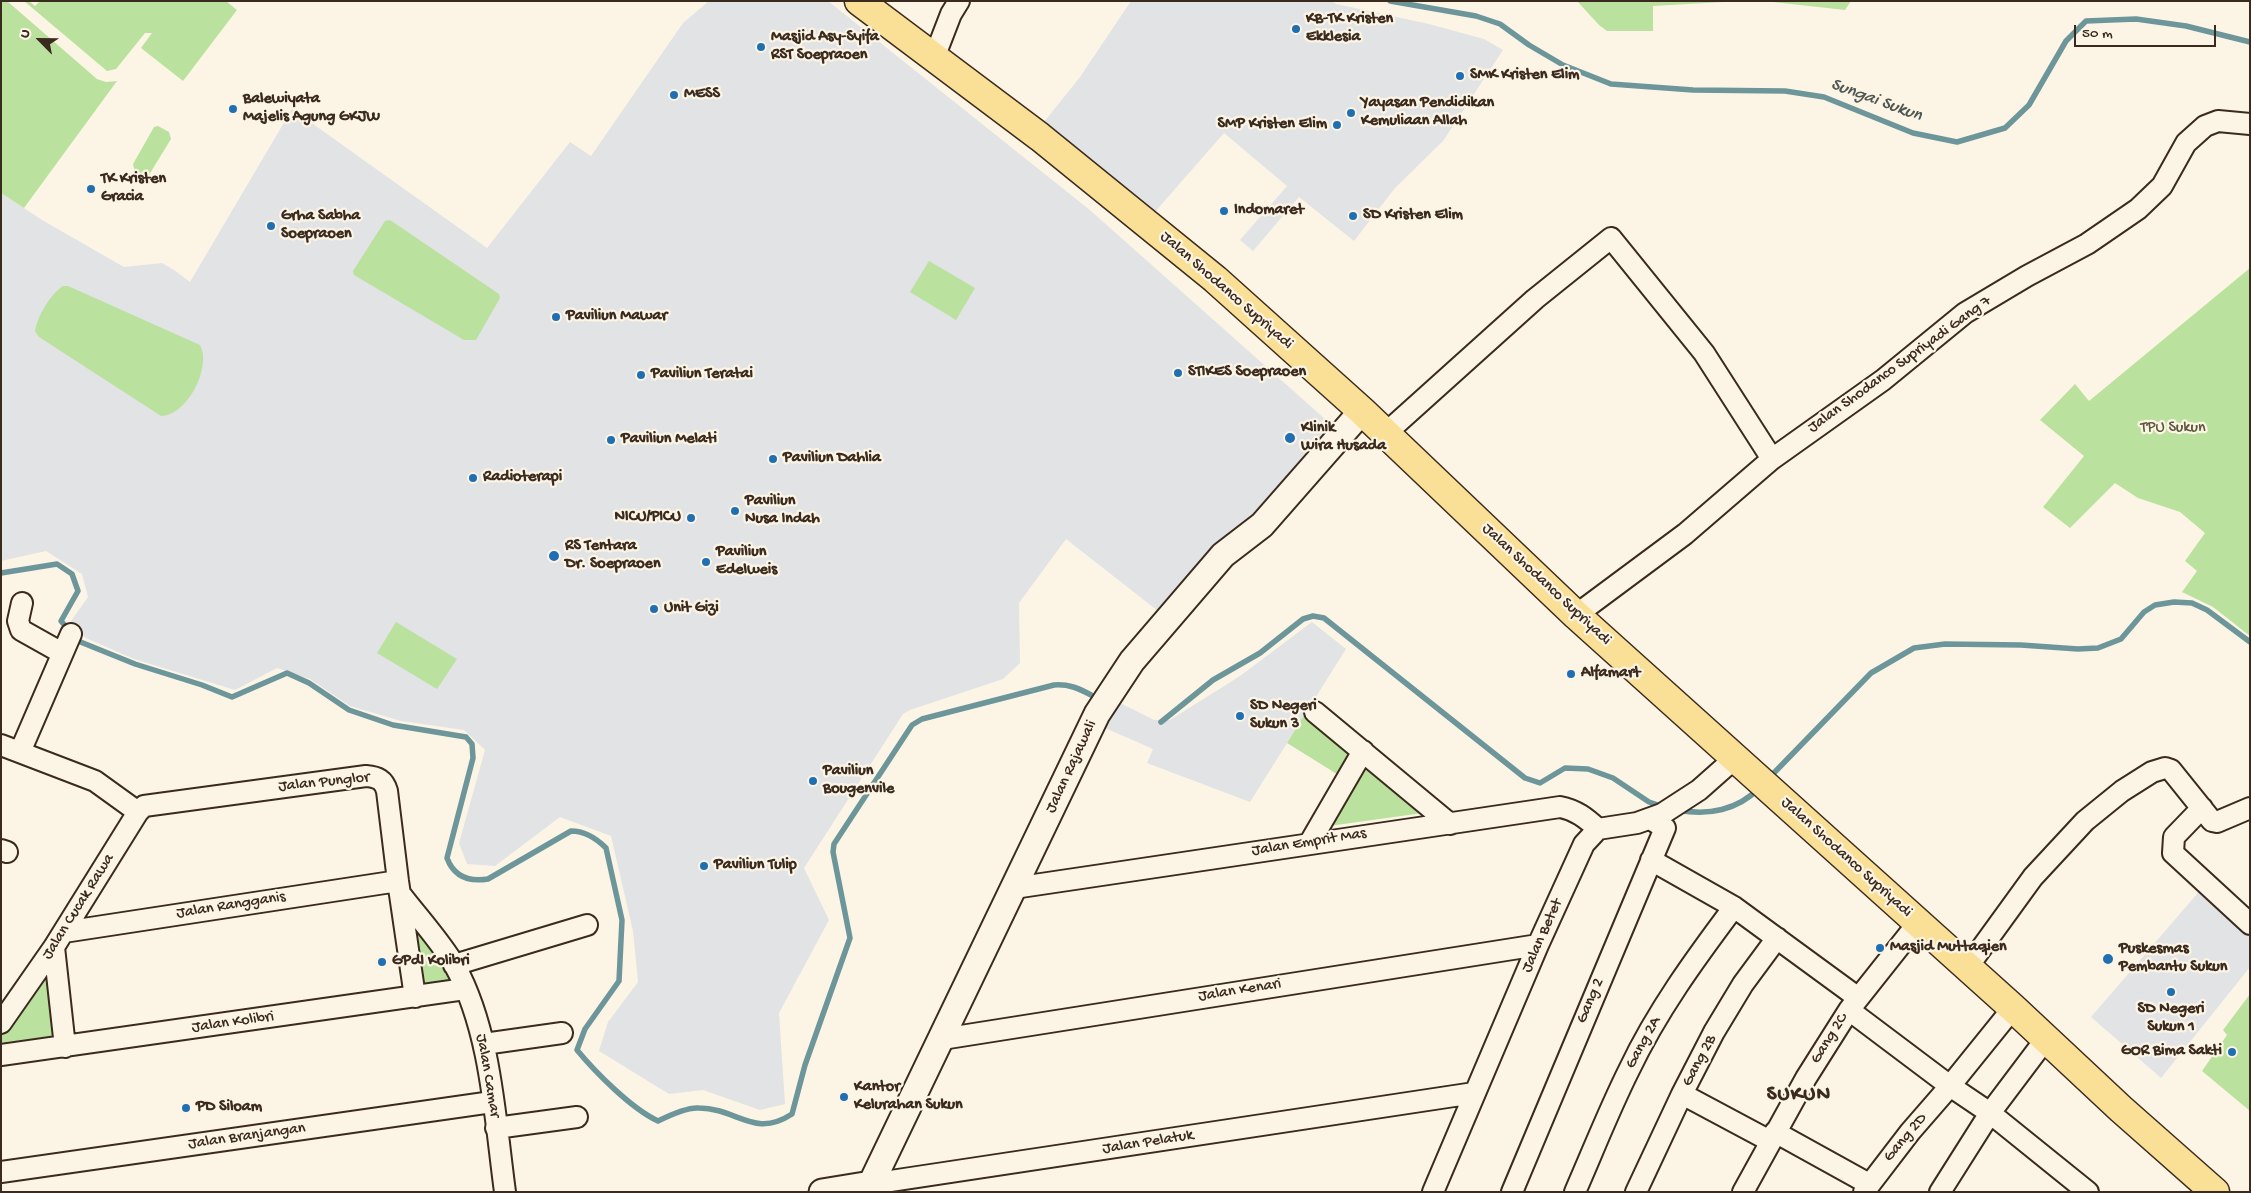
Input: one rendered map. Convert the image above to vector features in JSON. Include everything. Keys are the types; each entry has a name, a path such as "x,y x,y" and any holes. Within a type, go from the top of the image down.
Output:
{"main road":[{"name":"Jalan Shodanco Supriyadi","path":"859,1 1040,136 1215,279 1362,411 1576,615 2215,1192"}],"street":[{"path":"934,58 951,14 959,1"},
{"name":"Jalan Shodanco Supriyadi Gang 7","path":"1576,615 1684,534 1772,459 1883,380 1966,313 2027,276 2087,244 2138,209 2162,186 2186,143 2206,126 2218,121 2250,124"},
{"path":"1386,434 1535,299 1611,238 1704,353 1772,459"},
{"name":"Jalan Rajawali","path":"871,1184 1097,714 1132,661 1223,555 1262,525 1362,411"},
{"path":"22,603 18,620 21,630 62,653"},
{"path":"20,752 71,634"},
{"path":"1315,712 1450,824"},
{"path":"1,745 95,781 138,812"},
{"path":"1308,844 1363,751"},
{"path":"1598,829 1656,817 1741,765"},
{"path":"1967,968 2039,870 2085,821 2122,791 2152,772 2165,768 2176,774 2212,821 2217,822 2250,808"},
{"name":"Jalan Punglor","path":"138,812 144,806 366,776 374,777 385,784 387,791 399,887"},
{"name":"Jalan Emprit Mas","path":"1014,888 1560,807 1584,816 1598,829"},
{"path":"2202,808 2174,837 2173,853 2250,924"},
{"name":"Jalan Cucak Rawa","path":"1,1023 59,939 138,812"},
{"name":"Gang 2","path":"1512,1192 1665,828 1656,817"},
{"name":"Jalan Betet","path":"1433,1192 1538,945 1584,844 1598,829"},
{"path":"1651,860 1734,907 1777,938 1950,1086 1990,1113 2088,1192"},
{"path":"399,887 415,997"},
{"name":"Jalan Rangganis","path":"59,939 399,887"},
{"name":"Jalan Camar","path":"399,887 454,965 465,989 484,1044 505,1192"},
{"name":"Gang 2A","path":"1575,1192 1629,1070 1653,1026 1690,965 1734,907"},
{"name":"Gang 2C","path":"1743,1192 1773,1136 1853,1004 1918,923"},
{"path":"454,965 588,925"},
{"name":"Gang 2B","path":"1636,1192 1682,1094 1714,1032 1743,984 1777,938"},
{"path":"59,939 65,1047"},
{"name":"Jalan Kenari","path":"942,1039 1538,945"},
{"name":"Jalan Kolibri","path":"1,1055 465,989"},
{"name":"Gang 2D","path":"1866,1188 2012,1008"},
{"path":"484,1044 562,1033"},
{"path":"1940,1192 1990,1113 2045,1040"},
{"name":"Jalan Pelatuk","path":"822,1192 1474,1093"},
{"path":"1682,1094 1773,1136 1866,1188"},
{"name":"Jalan Branjangan","path":"1,1172 492,1102"},
{"path":"496,1128 577,1117"}],"shaded area":[{"name":"RS Tentara Dr. Soepraoen","path":"709,1 828,1 1091,211 1334,427 1254,521 1225,543 1158,611 1066,539 1019,603 1020,663 1003,679 903,714 804,868 829,920 779,1013 785,1104 760,1110 703,1090 669,1094 599,1051 608,1022 638,982 633,931 611,836 560,817 495,866 467,864 459,843 485,750 464,730 401,721 350,706 310,679 277,668 235,690 134,659 86,638 69,624 88,597 82,574 46,551 1,561 1,193 42,220 124,267 162,263 190,282 292,109 487,248 570,142 591,156 683,23"},
{"path":"1131,1 1332,1 1336,4 1429,24 1484,39 1503,50 1443,141 1395,188 1354,241 1299,197 1253,251 1240,240 1287,186 1224,133 1154,213 1044,122 1080,77"},
{"name":"SD Negeri Sukun 3","path":"1312,622 1346,649 1250,802 1147,763 1153,749 1105,728 1118,702 1154,720 1170,720 1240,676"},
{"name":"SD Negeri Sukun 1","path":"2203,887 2250,927 2250,967 2161,1078 2091,1017"}],"green space":[{"path":"1,1 7,1 97,79 106,82 117,81 24,208 1,193"},
{"path":"24,1 29,1 35,6 40,1 226,1 237,10 183,81 141,48 152,33 145,33 116,69 107,71"},
{"path":"1577,1 1741,1 1653,6 1653,31 1607,31"},
{"path":"1764,1 1851,1 1845,10"},
{"path":"158,126 169,132 171,139 149,175 143,176 135,172 133,164 154,127"},
{"path":"390,220 499,294 500,298 476,340 464,340 354,275 353,271 385,221"},
{"path":"929,261 975,288 956,320 910,292"},
{"name":"TPU Sukun","path":"2250,268 2250,636 2213,607 2182,592 2197,571 2185,561 2205,533 2180,512 2138,498 2115,483 2070,528 2043,507 2084,456 2040,420 2075,384 2089,401"},
{"path":"63,286 68,286 200,345 203,354 203,365 200,377 195,389 180,408 171,414 161,416 39,337 35,331 42,312 49,300"},
{"path":"396,622 457,659 437,689 377,653"},
{"path":"1306,712 1351,754 1340,776 1287,743"},
{"path":"1367,764 1423,813 1329,826 1363,766"},
{"path":"414,930 416,930 453,981 422,988"},
{"path":"44,975 50,978 57,1038 1,1048 1,1036"},
{"name":"GOR Bima Sakti","path":"2250,994 2250,1111 2202,1071 2227,1035 2223,1030"}],"waterway":[{"name":"Sungai Sukun","path":"1390,1 1476,16 1500,24 1529,45 1563,65 1611,84 1693,90 1785,91 1824,97 1913,133 1957,142 2005,128 2029,105 2066,41 2086,21 2136,19 2186,26 2250,42"},
{"path":"1,573 57,564 72,574 78,591 61,621 78,641 135,664 202,685 232,697 287,673 309,683 349,710 393,725 466,737 472,744 473,758 447,858 454,870 463,877 475,880 488,879 571,831 586,834 598,841 606,848 622,920 619,981 585,1029 577,1050 615,1090 637,1108 658,1121 694,1108 712,1109 756,1123 767,1124 779,1121 792,1114 805,1065 850,938 833,852 834,844 912,725 922,719 1054,685 1073,687 1091,695"},
{"path":"1769,778 1871,673 1914,648 1945,644 2021,645 2078,649 2098,648 2121,639 2144,612 2155,605 2174,602 2192,603 2207,610 2250,642"},
{"path":"1161,722 1213,680 1260,653 1303,619 1313,616 1324,618 1525,778 1540,783 1565,768 1588,769 1613,778 1649,802 1664,807"},
{"path":"1678,810 1700,812 1722,809 1742,802 1759,788"}],"place":[{"name":"KB-TK Kristen Ekklesia","path":"1296,29"},
{"name":"Masjid Asy-Syifa RST Soepraoen","path":"761,47"},
{"name":"SMK Kristen Elim","path":"1460,76"},
{"name":"MESS","path":"674,95"},
{"name":"Balewiyata Majelis Agung GKJW","path":"233,109"},
{"name":"Yayasan Pendidikan Kemuliaan Allah","path":"1351,113"},
{"name":"SMP Kristen Elim","path":"1337,125"},
{"name":"TK Kristen Gracia","path":"91,189"},
{"name":"Indomaret","path":"1224,211"},
{"name":"SD Kristen Elim","path":"1353,216"},
{"name":"Grha Sabha Soepraoen","path":"271,226"},
{"name":"Paviliun Mawar","path":"556,317"},
{"name":"STIKES Soepraoen","path":"1178,373"},
{"name":"Paviliun Teratai","path":"641,375"},
{"name":"Klinik Wira Husada","path":"1290,438"},
{"name":"Paviliun Melati","path":"611,440"},
{"name":"Paviliun Dahlia","path":"773,459"},
{"name":"Radioterapi","path":"473,478"},
{"name":"Paviliun Nusa Indah","path":"735,511"},
{"name":"NICU/PICU","path":"691,518"},
{"name":"RS Tentara Dr. Soepraoen","path":"554,556"},
{"name":"Paviliun Edelweis","path":"706,562"},
{"name":"Unit Gizi","path":"654,609"},
{"name":"Alfamart","path":"1571,674"},
{"name":"SD Negeri Sukun 3","path":"1240,716"},
{"name":"Paviliun Bougenvile","path":"813,781"},
{"name":"Paviliun Tulip","path":"704,866"},
{"name":"Masjid Muttaqien","path":"1880,948"},
{"name":"Puskesmas Pembantu Sukun","path":"2108,959"},
{"name":"GPdI Kolibri","path":"382,962"},
{"name":"SD Negeri Sukun 1","path":"2171,992"},
{"name":"GOR Bima Sakti","path":"2232,1052"},
{"name":"Kantor Kelurahan Sukun","path":"844,1097"},
{"name":"PD Siloam","path":"186,1108"}],"district":[{"name":"SUKUN","path":"1799,1096"}]}
